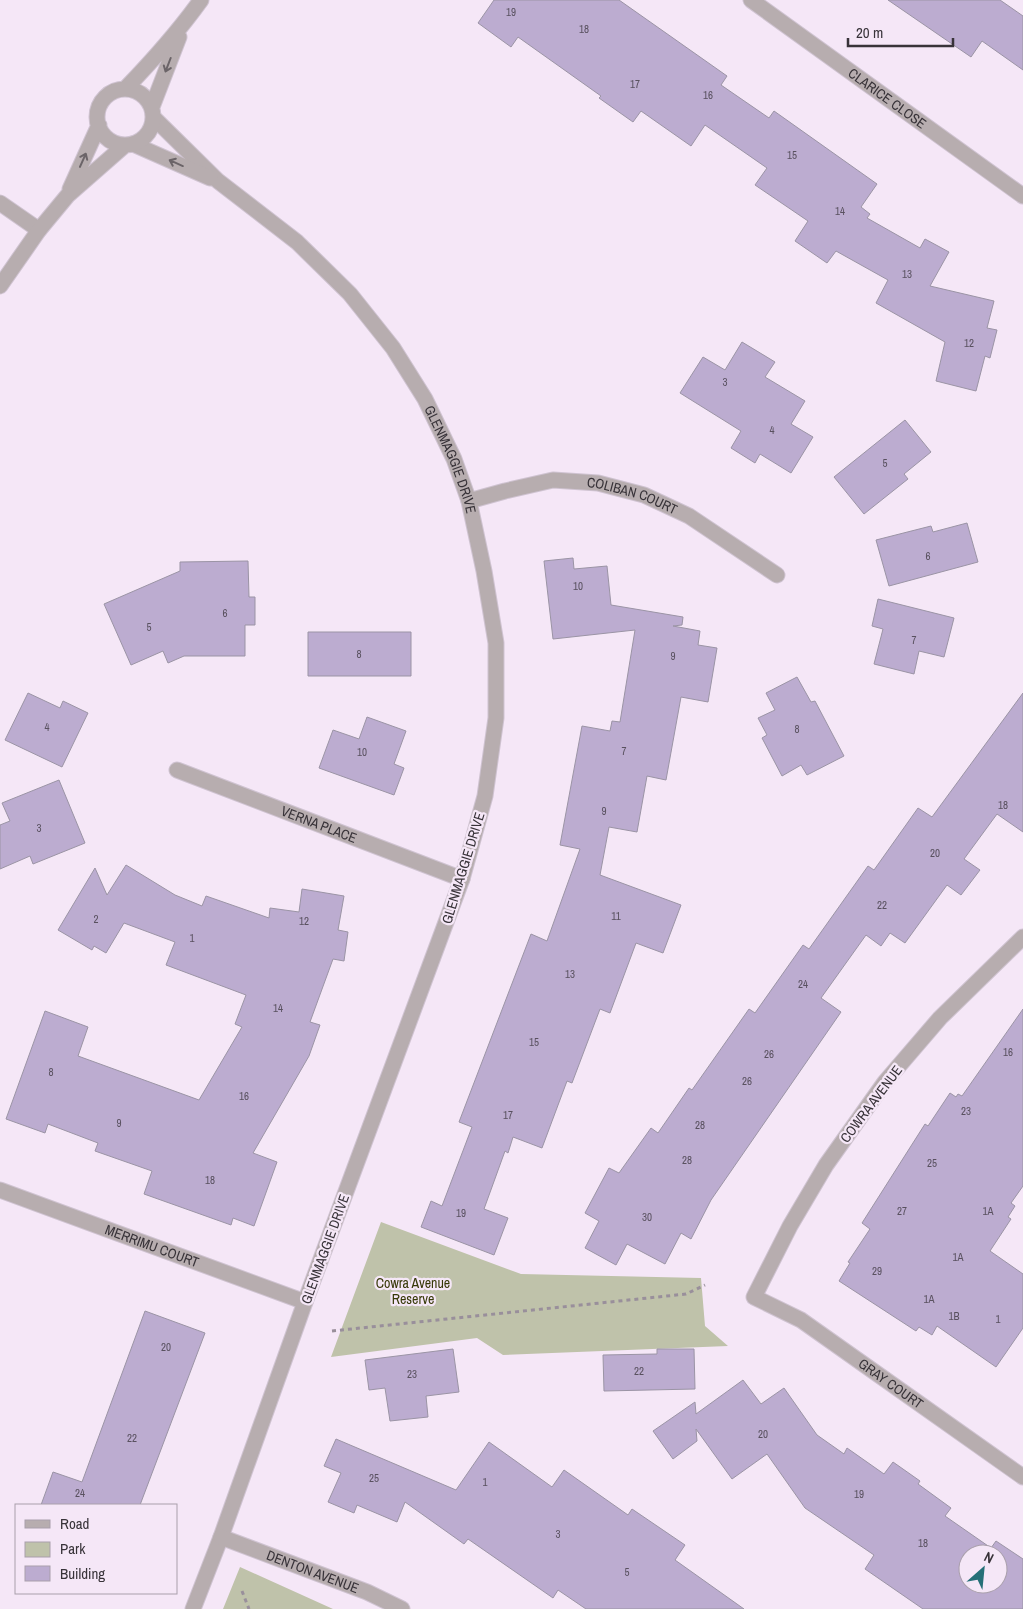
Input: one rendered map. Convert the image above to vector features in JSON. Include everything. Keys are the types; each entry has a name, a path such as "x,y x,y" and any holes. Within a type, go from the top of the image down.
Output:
{"street":[{"path":"126,88 156,58 201,0"},
{"name":"CLARICE CLOSE","path":"751,0 1023,196"},
{"path":"0,286 39,230 68,195 129,144 141,140 148,134 152,126 153,112 184,24"},
{"path":"129,144 117,143 109,139 99,126 97,116 103,100 118,89 126,88 142,94 148,99 153,112"},
{"name":"GLENMAGGIE DRIVE","path":"153,112 218,181 297,242 350,294 393,348 425,399 454,459 469,501 496,643 496,718 485,796 462,879 305,1302 221,1537 192,1609"},
{"path":"68,195 99,126"},
{"name":"GLENMAGGIE DRIVE","path":"129,144 218,181"},
{"path":"0,203 39,230"},
{"name":"COLIBAN COURT","path":"469,501 553,480 598,482 644,495 689,516 777,575"},
{"name":"VERNA PLACE","path":"178,770 422,862 462,879"},
{"name":"COWRA AVENUE","path":"754,1296 790,1226 826,1165 885,1082 940,1018 1017,953 1023,937"},
{"name":"MERRIMU COURT","path":"0,1190 305,1302"},
{"name":"GRAY COURT","path":"754,1296 801,1320 1023,1477"},
{"name":"DENTON AVENUE","path":"221,1537 367,1592 402,1609"}],"path":[{"path":"332,1331 686,1294 705,1285"},
{"path":"242,1591 249,1609"}],"green space":[{"name":"Cowra Avenue Reserve","path":"381,1222 521,1274 701,1278 705,1326 728,1346 503,1355 477,1338 331,1357"},
{"path":"240,1567 333,1609 223,1609"}],"building":[{"path":"494,0 619,0 727,76 721,85 769,118 774,111 877,184 861,207 870,214 867,218 920,248 925,239 949,252 930,286 994,301 987,328 997,330 990,358 985,356 976,391 936,381 945,342 876,303 888,280 836,251 827,263 795,241 808,221 755,185 767,168 705,125 691,146 641,111 633,122 599,98 601,96 518,37 511,47 478,23"},
{"path":"888,0 1000,0 1023,16 1023,70 982,41 971,57"},
{"path":"742,342 775,362 765,377 805,401 791,424 813,437 791,473 760,454 755,463 731,448 741,431 680,393 703,357 725,370"},
{"path":"905,420 931,452 904,474 908,479 864,514 834,477"},
{"path":"967,523 978,562 889,586 876,540 931,526 933,532"},
{"path":"573,558 574,569 607,566 611,605 683,617 682,625 673,626 700,631 698,645 717,648 708,702 681,697 666,780 647,776 637,832 609,827 600,875 681,905 663,953 636,943 610,1013 600,1009 572,1083 567,1081 542,1148 513,1137 508,1153 505,1151 484,1209 508,1218 494,1255 421,1227 431,1201 442,1206 472,1127 459,1122 531,934 547,941 580,849 560,845 582,726 610,731 612,721 620,722 635,630 553,639 544,561"},
{"path":"248,561 249,597 255,597 255,625 245,625 245,656 184,656 168,663 163,651 131,665 104,604 180,571 180,562"},
{"path":"878,599 954,618 944,657 919,651 914,674 874,664 883,629 872,626"},
{"path":"308,632 411,632 411,676 308,676"},
{"path":"797,677 811,702 815,701 844,756 807,775 801,765 782,776 762,738 767,735 758,718 775,710 766,693"},
{"path":"28,693 60,708 63,701 88,713 62,767 5,740"},
{"path":"1023,693 1023,832 997,814 964,859 980,870 961,895 947,885 905,943 890,933 881,946 866,935 821,998 841,1012 711,1200 691,1239 681,1233 665,1264 627,1244 616,1265 585,1248 599,1221 585,1213 609,1168 619,1173 651,1128 658,1133 689,1088 692,1090 749,1009 755,1013 803,945 809,949 868,866 874,870 918,808 932,817"},
{"path":"367,717 406,731 394,764 404,768 394,795 319,768 333,730 359,739"},
{"path":"59,780 85,843 33,864 30,856 0,869 0,825 10,821 2,803"},
{"path":"126,865 175,895 202,906 206,896 269,918 270,908 299,912 302,889 344,896 338,930 348,932 344,961 333,959 310,1022 320,1025 309,1056 253,1153 277,1162 254,1226 233,1218 231,1225 144,1194 152,1171 95,1151 98,1143 48,1124 45,1133 6,1119 45,1011 88,1027 78,1056 199,1100 242,1027 235,1024 246,995 166,965 175,942 124,923 106,953 94,946 92,950 58,930 95,868 107,895"},
{"path":"1023,1009 1023,1186 1011,1203 1015,1206 1008,1217 1011,1219 990,1251 1023,1274 1023,1328 996,1367 937,1326 932,1335 919,1327 916,1331 839,1281 850,1263 848,1262 870,1229 862,1223 925,1124 928,1126 950,1093 956,1097 958,1094 962,1096"},
{"path":"145,1311 205,1333 140,1504 41,1504 53,1472 82,1482"},
{"path":"453,1349 459,1392 426,1396 428,1417 390,1421 385,1388 369,1390 365,1360"},
{"path":"657,1349 694,1349 695,1389 604,1391 603,1355 657,1354"},
{"path":"743,1380 761,1404 784,1388 817,1435 844,1454 847,1448 884,1474 893,1462 920,1481 918,1484 951,1508 945,1516 985,1544 958,1544 958,1594 1008,1594 1008,1549 1023,1559 1023,1609 923,1609 865,1569 874,1555 805,1508 767,1454 732,1479 696,1429 697,1441 673,1459 653,1431 695,1402 696,1414"},
{"path":"336,1439 456,1490 489,1442 552,1487 564,1470 628,1515 632,1509 685,1545 675,1560 744,1609 586,1609 558,1590 553,1598 468,1539 464,1544 405,1502 397,1522 357,1505 354,1513 328,1502 341,1473 324,1466"}]}
